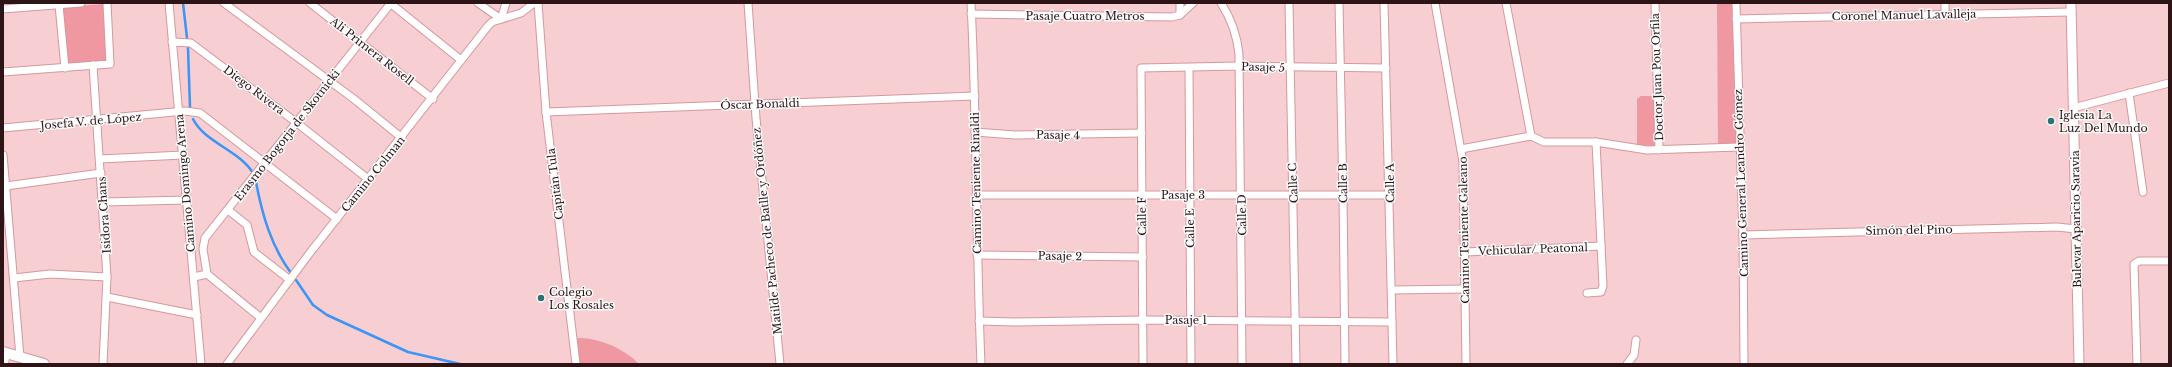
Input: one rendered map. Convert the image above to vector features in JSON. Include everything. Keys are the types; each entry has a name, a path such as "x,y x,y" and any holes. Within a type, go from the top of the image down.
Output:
{"main road":[{"path":"5,353 44,364"}],"street":[{"path":"3,9 81,3"},
{"path":"3,72 110,64 107,3"},
{"name":"Camino Domingo Arena","path":"169,3 201,364"},
{"path":"224,3 330,81 402,138"},
{"name":"Ali Primera Rosell","path":"310,3 433,98"},
{"path":"391,3 461,60"},
{"name":"Erasmo Bogorja de Skotnicki","path":"207,274 203,249 204,242 391,3"},
{"path":"478,3 500,19 506,3"},
{"name":"Camino Colman","path":"227,364 336,219 402,138 488,26 500,19 514,16 534,3"},
{"name":"Capitán Tula","path":"538,3 546,112 576,364"},
{"name":"Matilde Pacheco de Batlle y Ordóñez","path":"748,3 755,104 780,364"},
{"name":"Camino Teniente Rinaldi","path":"970,3 975,96 977,255 981,364"},
{"path":"1180,3 1180,14"},
{"path":"1180,14 1193,3"},
{"name":"Calle D","path":"1221,3 1237,36 1240,66 1243,321 1242,364"},
{"name":"Calle C","path":"1289,3 1289,67 1294,195 1296,364"},
{"name":"Calle B","path":"1338,3 1343,195 1345,364"},
{"name":"Calle A","path":"1384,3 1390,195 1393,364"},
{"name":"Camino Teniente Galeano","path":"1435,3 1461,149 1465,252 1466,364"},
{"path":"1506,3 1530,136"},
{"name":"Doctor Juan Pou Orfila","path":"1655,3 1659,150"},
{"name":"Camino General Leandro Gómez","path":"1736,3 1739,147 1743,234 1744,364"},
{"path":"1945,3 1945,15"},
{"path":"59,5 65,68"},
{"name":"Coronel Manuel Lavalleja","path":"1736,19 1945,15 2071,8"},
{"name":"Bulevar Aparicio Saravia","path":"2071,8 2079,364"},
{"name":"Pasaje Cuatro Metros","path":"971,14 1166,17 1180,14"},
{"name":"Diego Rivera","path":"172,42 191,43 368,179"},
{"name":"Isidora Chans","path":"93,66 107,277 103,364"},
{"name":"Pasaje 5","path":"1141,68 1240,66 1386,68"},
{"name":"Calle F","path":"1141,68 1143,364"},
{"name":"Calle E","path":"1189,68 1190,364"},
{"path":"2073,108 2169,83"},
{"path":"2129,93 2143,192"},
{"name":"Óscar Bonaldi","path":"546,112 975,96"},
{"name":"Josefa V. de López","path":"3,128 97,121 179,113 185,111 200,113 336,219"},
{"name":"Pasaje 4","path":"975,132 1015,135 1142,133"},
{"path":"1461,149 1530,136 1544,142 1596,142 1638,149 1659,150 1739,147"},
{"name":"Vehicular/ Peatonal","path":"1587,293 1601,292 1601,246 1596,142"},
{"path":"3,155 20,357"},
{"path":"100,160 183,155"},
{"path":"6,186 101,173"},
{"name":"Pasaje 3","path":"976,195 1390,195"},
{"path":"103,202 187,200"},
{"path":"228,210 247,225 254,252 290,280"},
{"name":"Simón del Pino","path":"1743,234 2049,227 2076,229"},
{"name":"Vehicular/ Peatonal","path":"1465,252 1601,246"},
{"name":"Pasaje 2","path":"977,255 1143,257"},
{"path":"2136,364 2134,264 2139,261 2169,261"},
{"path":"14,278 50,274 107,277"},
{"path":"194,277 207,274 261,318"},
{"path":"1392,290 1465,289"},
{"path":"107,297 197,315"},
{"name":"Pasaje 1","path":"979,321 1089,322 1191,320 1392,322"},
{"path":"1627,364 1634,355 1636,340"},
{"path":"4,364 5,353"}],"shaded area":[{"path":"1717,3 1736,3 1739,147 1718,148"},
{"path":"104,4 107,62 67,64 63,7"},
{"path":"1641,96 1655,96 1655,146 1637,145 1637,99"},
{"path":"577,338 585,338 611,345 626,353 639,364 580,364"}],"waterway":[{"path":"183,3 187,38"},
{"path":"188,48 190,107"},
{"path":"193,119 205,134 239,158 253,173"},
{"path":"256,182 268,229 278,252 291,273"},
{"path":"296,280 313,305 327,315 408,352 460,364"}],"place":[{"name":"Iglesia La Luz Del Mundo","path":"2051,121"},
{"name":"Colegio Los Rosales","path":"541,298"}]}
